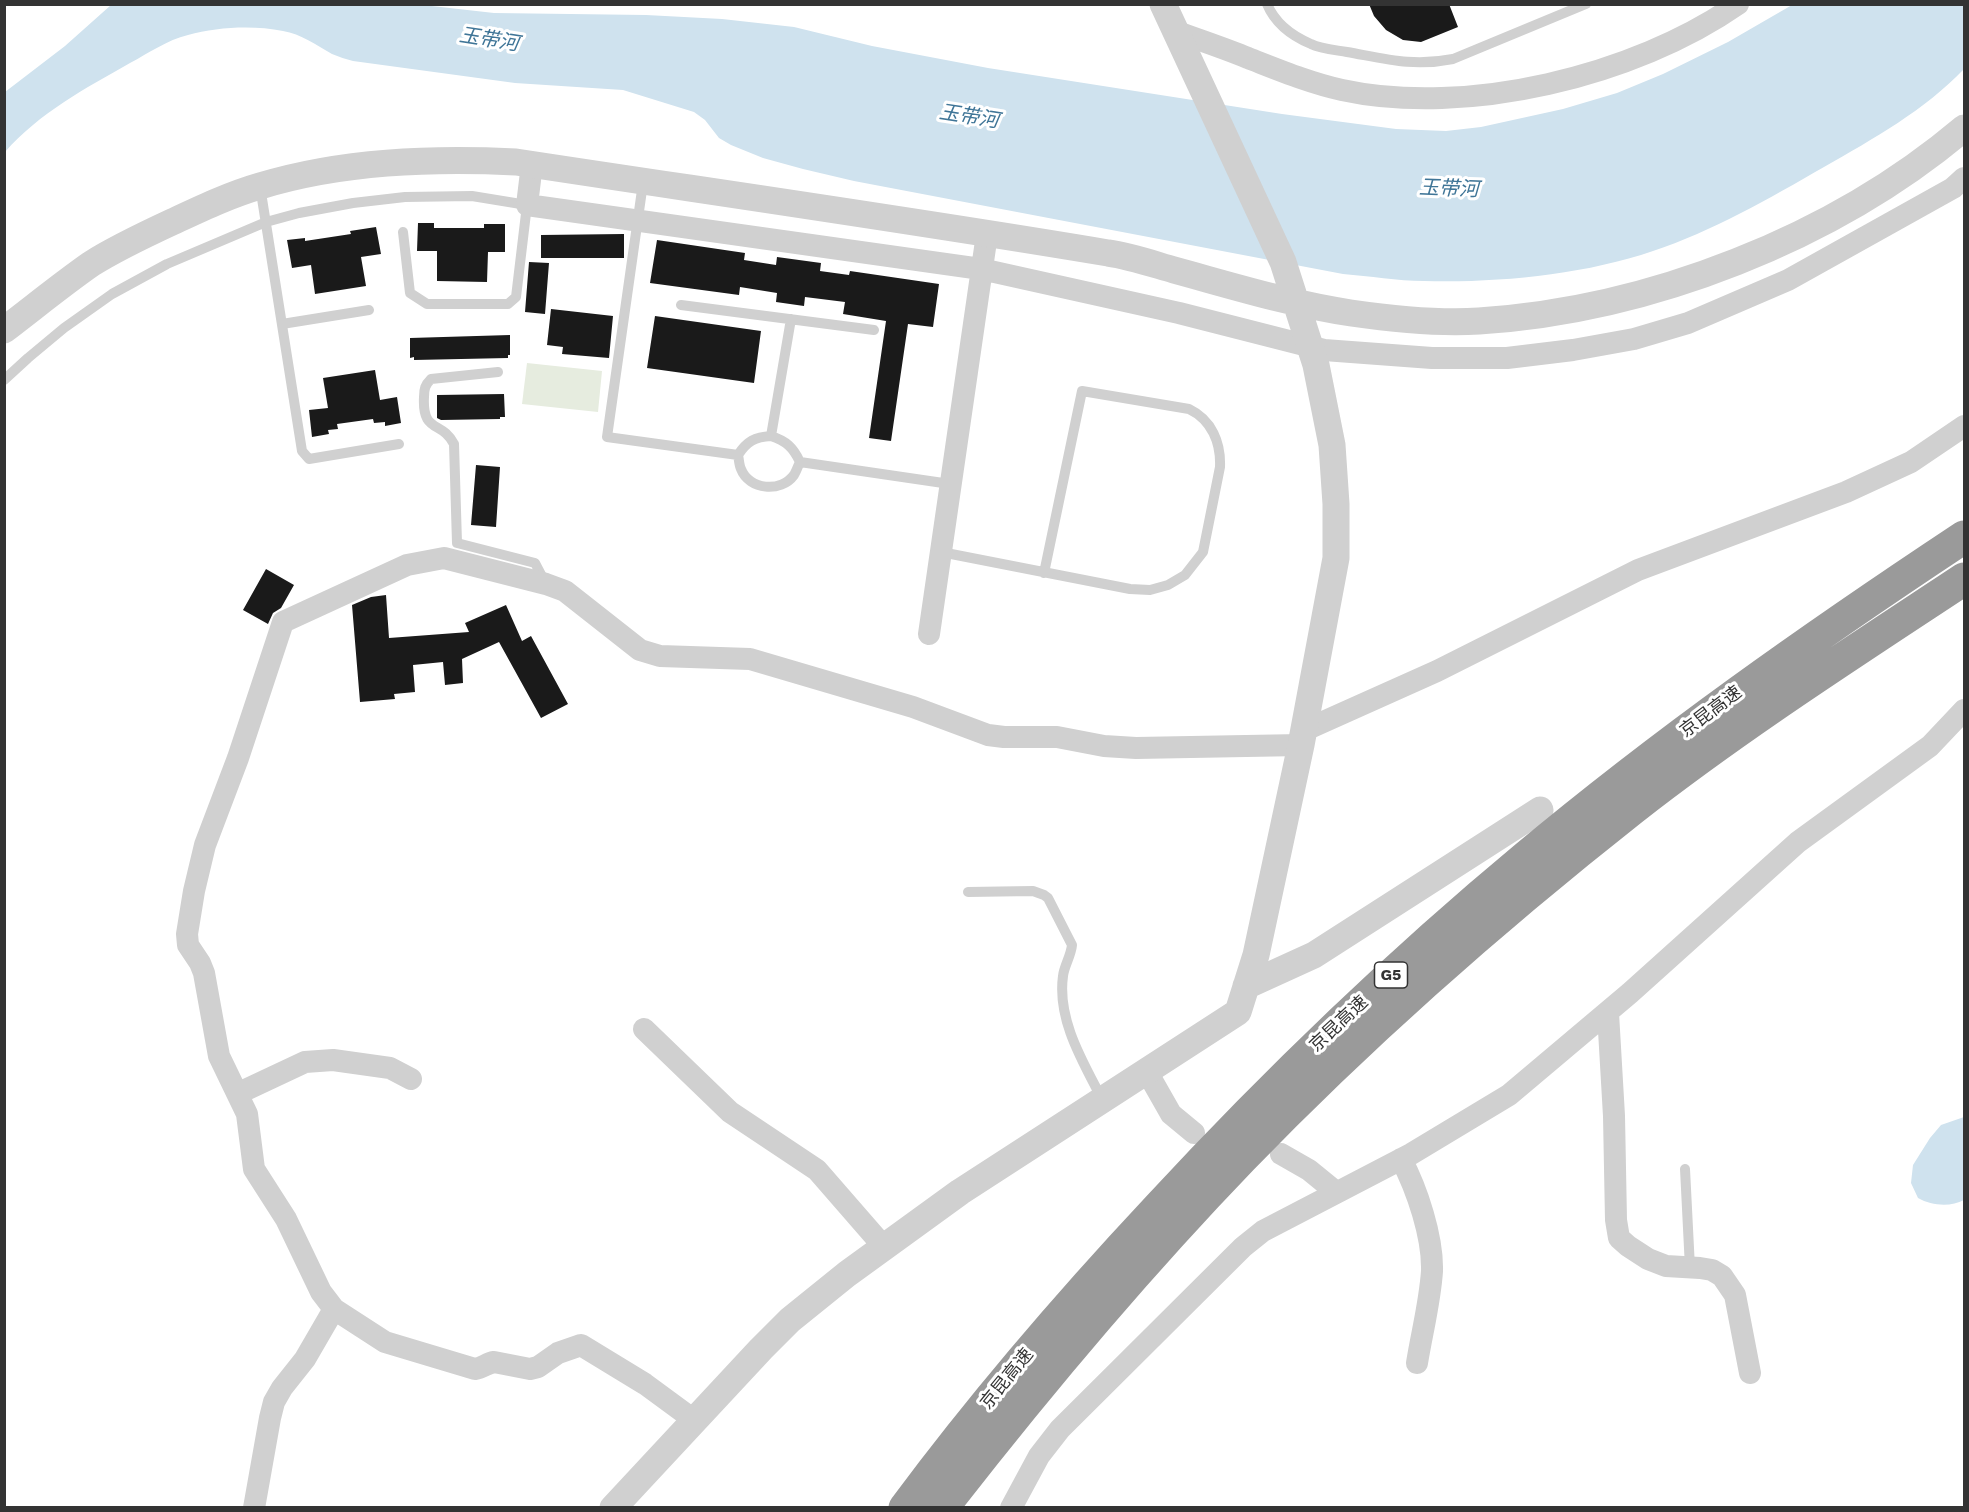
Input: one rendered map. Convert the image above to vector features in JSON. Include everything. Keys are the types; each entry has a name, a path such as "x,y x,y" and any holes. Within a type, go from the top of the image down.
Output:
{"highway":[{"name":"京昆高速","path":"906,1508 972,1421 1109,1260 1283,1077 1393,974 1526,856 1612,788 1766,672 1965,537"},
{"name":"京昆高速","path":"942,1508 1079,1338 1194,1211 1288,1113 1421,987 1545,879 1736,731 1965,579"}],"street":[{"path":"613,1508 790,1320 960,1192 1238,1012 1256,955 1302,738 1336,558 1336,504 1332,445 1316,365 1283,261 1163,4"},
{"path":"1175,31 1341,90 1420,98 1473,96 1541,86 1614,65 1695,31 1738,4"},
{"path":"4,330 76,276 118,249 186,215 260,186 348,168 402,162 473,160 532,164 1114,254 1296,303 1390,318 1436,322 1478,322 1566,310 1650,292 1732,264 1836,214 1905,172 1965,128"},
{"path":"532,164 527,205 981,269 1179,313 1324,350 1432,358 1507,358 1573,350 1634,339 1688,323 1788,280 1953,188 1965,178"},
{"path":"929,634 987,234"},
{"path":"694,1420 645,1384 581,1345 558,1353 530,1369 494,1362 483,1368 475,1369 376,1337 334,1309 321,1292 286,1219 254,1169 248,1114 219,1056 204,973 188,945 187,934 205,845 238,758 283,622 407,565 444,558 546,584 570,593 636,647 650,654 750,659 913,707 988,735 1057,737 1104,746 1136,748 1302,738 1638,570 1846,492 1911,462 1965,426"},
{"path":"1011,1508 1039,1456 1060,1429 1231,1258 1263,1231 1401,1159 1509,1095 1608,1012 1798,842 1930,746 1965,710"},
{"path":"1246,986 1314,955 1540,810"},
{"path":"1608,1012 1620,1238 1628,1246 1665,1266 1712,1270 1722,1276 1735,1295 1750,1373"},
{"path":"644,1029 730,1112 817,1170 884,1247"},
{"path":"239,1093 305,1062 333,1060 390,1068 411,1079"},
{"path":"1146,1070 1171,1114 1194,1133"},
{"path":"1281,1154 1310,1170 1336,1192"},
{"path":"1401,1159 1414,1185 1426,1229 1432,1268 1430,1296 1416,1363"},
{"path":"254,1508 274,1402 305,1359 334,1309"}],"lane":[{"path":"1268,4 1272,16 1290,33 1313,45 1408,64 1430,64 1453,59 1587,4"},
{"path":"643,181 607,437 738,455"},
{"path":"260,186 302,450 309,459 399,444"},
{"path":"4,380 64,328 112,294 167,264 266,222 342,205 405,198 472,196 527,205 516,297 508,304 427,304 410,293 403,232"},
{"path":"681,305 874,330"},
{"path":"282,324 369,310"},
{"path":"771,436 791,319"},
{"path":"498,372 431,379 424,389 423,411 428,422 451,439 454,444 458,543 536,563 546,584"},
{"path":"941,552 1044,573 1130,589 1150,590 1167,585 1185,575 1203,552 1220,467 1218,443 1205,418 1189,409 1082,391 1044,573"},
{"path":"771,436 784,440 794,449 800,462 794,476 781,485 766,488 751,482 741,470 738,455 745,444 757,437 771,436"},
{"path":"800,462 951,484"},
{"path":"968,892 1033,891 1048,898 1072,945 1063,974 1062,991 1072,1039 1102,1099"},
{"path":"1685,1169 1690,1268"}],"shaded area":[{"path":"527,363 602,371 598,412 522,404"}],"water":[{"name":"玉带河","path":"414,4 494,13 646,15 722,19 794,27 872,46 988,68 1282,114 1396,129 1446,131 1481,127 1563,109 1617,93 1663,74 1728,42 1792,5 1964,5 1964,69 1933,98 1880,134 1761,202 1697,234 1653,251 1598,266 1540,276 1481,281 1414,281 1343,274 854,181 763,158 719,138 705,120 694,112 623,90 515,83 353,61 332,54 296,35 260,28 211,30 165,43 64,102 33,125 5,152 5,92 65,46 111,5"},
{"path":"1964,1117 1964,1200 1941,1205 1918,1198 1911,1183 1913,1165 1941,1125"}],"building":[{"path":"1369,4 1449,4 1458,27 1421,42 1403,40 1386,30 1374,16"},
{"path":"418,223 434,223 434,228 484,228 484,224 505,224 505,252 488,252 487,282 437,281 437,251 417,251"},
{"path":"376,227 381,254 361,257 366,286 315,294 311,265 292,268 287,240 305,238 305,241 351,234 350,231"},
{"path":"624,234 624,258 541,258 541,235"},
{"path":"657,240 745,253 744,260 776,265 777,257 821,263 820,271 849,275 850,271 939,284 933,327 908,324 891,441 869,438 886,321 843,314 845,302 805,297 804,306 776,302 777,293 740,287 739,295 650,283"},
{"path":"529,262 549,263 545,314 525,312"},
{"path":"551,309 613,316 609,358 562,354 563,347 547,345"},
{"path":"655,316 761,331 754,383 647,368"},
{"path":"510,335 508,358 414,360 414,357 410,358 410,338"},
{"path":"375,370 380,400 397,397 401,423 385,426 385,422 374,423 373,419 337,424 338,429 328,430 329,434 312,437 309,410 328,408 323,378"},
{"path":"504,394 505,417 500,417 500,419 441,420 437,418 437,395"},
{"path":"476,465 500,467 496,527 471,525"},
{"path":"266,569 294,585 281,608 273,613 268,624 243,610"},
{"path":"386,595 389,638 469,632 465,623 506,605 522,641 531,636 568,704 541,718 499,642 462,659 463,683 445,685 443,662 413,665 415,692 394,694 395,699 360,702 352,605 371,597"}]}
